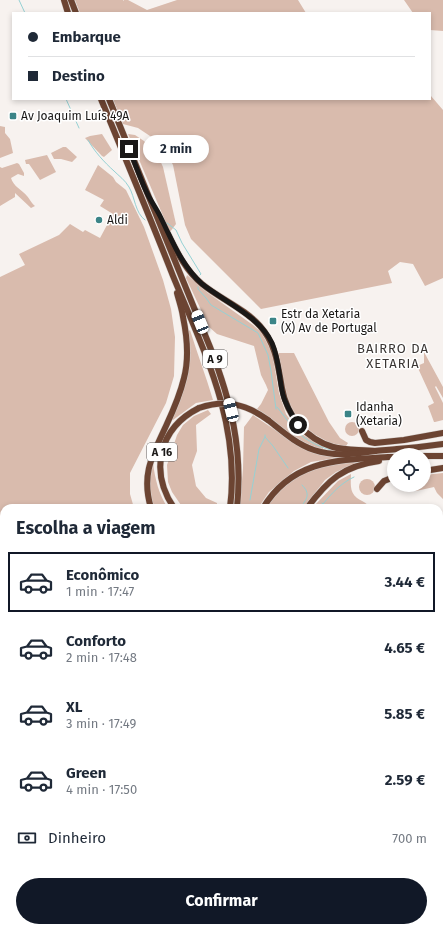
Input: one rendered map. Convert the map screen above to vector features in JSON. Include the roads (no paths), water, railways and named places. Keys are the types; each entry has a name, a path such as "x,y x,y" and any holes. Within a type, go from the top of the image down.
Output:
{"highway":[{"path":"64,0 68,12"},
{"path":"71,0 76,12"},
{"name":"A 9","path":"101,100 174,276 218,389 229,436 232,463 230,504"},
{"name":"A 9","path":"109,100 213,353 228,398 238,450 239,487 237,504"},
{"path":"149,197 160,215 178,253 191,274 207,288 251,318 265,332 272,343 276,356 285,402 298,425 320,442 354,454"},
{"path":"150,504 147,491 148,473 154,450 179,396 185,376 187,345 183,317 174,276"},
{"name":"A 16","path":"172,504 165,492 161,479 160,466 162,453 169,434 177,424 188,415 199,408 212,404 232,404 246,407 268,420 291,438 308,448 328,454 354,454 387,458"},
{"path":"362,431 366,440 372,443 404,440 443,433"},
{"name":"A 16","path":"365,456 375,451 443,444"},
{"name":"A 16","path":"266,504 276,491 300,472 311,467 354,454"},
{"path":"310,504 329,481 344,471 356,466 365,456"},
{"path":"431,456 443,456"},
{"path":"431,470 443,468"},
{"path":"377,489 384,481 387,480"}],"waterway":[{"path":"19,0 25,12"},
{"path":"66,100 79,128"},
{"path":"88,140 107,164 124,180 131,191 139,213 145,220"},
{"path":"167,223 176,230 182,243 201,274 200,275"},
{"path":"198,287 211,305 258,333 268,355 276,409"},
{"path":"277,407 295,430 304,438 314,444 331,450"},
{"path":"265,435 288,468"},
{"path":"250,500 259,449 265,437"},
{"path":"323,504 345,482 354,477"},
{"path":"302,485 307,494 303,504"}],"place":[{"name":"Av Joaquim Luís 49A","path":"13,116"},
{"name":"Aldi","path":"99,220"},
{"name":"Estr da Xetaria (X) Av de Portugal","path":"273,321"},
{"name":"Idanha (Xetaria)","path":"348,414"}],"district":[{"name":"BAIRRO DA XETARIA","path":"393,356"}]}
